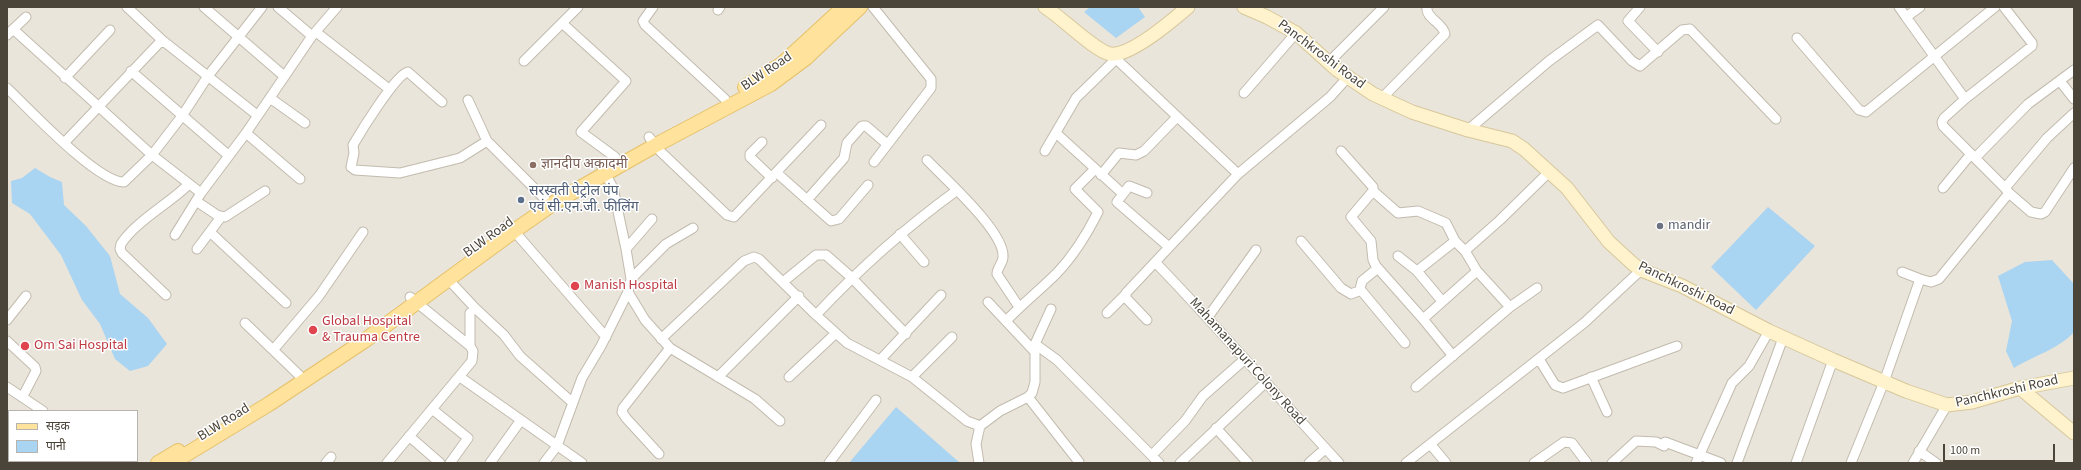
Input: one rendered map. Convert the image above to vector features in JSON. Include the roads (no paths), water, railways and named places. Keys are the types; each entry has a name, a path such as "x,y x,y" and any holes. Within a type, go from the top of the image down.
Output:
{"main road":[{"name":"BLW Road","path":"158,463 213,431 413,300 511,228 545,199 604,169 615,157 653,141 760,79 782,64 844,7"},
{"path":"172,463 315,374 413,300 448,279 511,228 557,201 604,169 653,141 739,102 790,72 824,43 860,7"}],"street":[{"path":"127,7 162,40 257,115"},
{"path":"204,7 284,76"},
{"path":"8,92 91,166 111,180 121,182 127,180 152,154 182,116 208,76 262,7"},
{"path":"278,7 389,90"},
{"path":"175,235 201,192 246,133 314,34 337,7"},
{"path":"524,61 578,7"},
{"path":"653,7 644,17 643,21 645,25 725,98"},
{"path":"873,7 931,79 932,84 931,88 874,162"},
{"path":"1045,7 1098,47 1113,56 1238,174"},
{"path":"1045,151 1076,98 1113,56 1127,52 1188,7"},
{"name":"Panchkroshi Road","path":"1244,7 1272,19 1296,33 1348,77 1382,98 1412,112 1468,130 1512,141 1524,148 1567,188 1609,242 1625,258 1641,270 1682,286 1783,338 1884,382 1947,405 1972,402 2020,388 2074,378"},
{"path":"1329,62 1384,7"},
{"path":"1382,98 1445,34 1444,29 1427,13 1427,7"},
{"path":"1640,7 1628,20 1658,52"},
{"path":"1899,7 1965,99"},
{"path":"1906,17 1920,7"},
{"path":"1797,38 1859,110 1864,112 1868,111 1995,7"},
{"path":"2004,7 2032,43 2032,46 1965,99 1942,122 1943,126 2031,212 2041,214 2044,212 2074,168"},
{"path":"26,17 10,32 152,154 201,192"},
{"path":"562,23 626,80 581,132 615,157"},
{"path":"1468,130 1548,61 1598,24 1638,66 1642,66 1682,30 1690,29 1776,119"},
{"path":"65,78 110,30"},
{"path":"1244,93 1296,33"},
{"path":"64,143 162,40"},
{"path":"1943,188 1973,156 2028,104 2074,70"},
{"path":"131,71 228,155"},
{"path":"442,102 408,72 403,74 389,90 353,145 354,153 351,165 355,170 400,173 460,158 487,141"},
{"path":"1107,313 1125,296 1238,174 1330,97 1348,77"},
{"path":"2060,81 2074,100"},
{"path":"270,98 305,123"},
{"path":"468,100 487,141 545,199"},
{"path":"1902,272 1931,282 1940,279 2047,138 2074,113"},
{"path":"1006,322 1019,307 1057,272 1086,235 1098,212 1075,189 1098,172 1119,153 1136,155 1144,151 1177,117"},
{"path":"653,141 731,217 738,214 821,125"},
{"path":"807,200 844,158 847,143 862,126 866,126 887,144"},
{"path":"246,133 300,179"},
{"path":"1056,133 1123,194"},
{"path":"762,142 750,154 750,158 807,200 828,219 835,221 868,185"},
{"path":"1341,151 1372,184 1373,191 1400,214 1418,211 1444,222 1450,229 1455,241 1465,251 1477,271 1510,307"},
{"path":"927,160 998,238 1004,258 997,274 1019,307"},
{"path":"544,463 556,446 582,378 606,337 628,292 631,279 613,188 604,169"},
{"path":"1465,251 1500,220 1549,172"},
{"path":"166,296 122,253 120,249 124,239 189,184"},
{"path":"1147,193 1128,186 1117,202 1169,247"},
{"path":"196,201 221,216 225,216 264,191"},
{"path":"816,315 852,277 900,234 956,191"},
{"path":"1373,191 1351,217 1371,241 1373,260 1378,268 1423,318 1453,356"},
{"path":"198,249 221,216"},
{"path":"626,249 652,219"},
{"path":"511,228 606,337"},
{"path":"631,279 666,244 693,228"},
{"path":"210,232 286,303"},
{"path":"274,349 319,296 363,232"},
{"path":"900,234 924,262"},
{"path":"1301,241 1342,288 1351,294 1362,290"},
{"path":"1417,271 1455,241"},
{"path":"1208,317 1256,250"},
{"path":"783,282 816,255 826,255 852,277 906,334"},
{"path":"1398,256 1417,271 1442,300"},
{"path":"661,339 750,258 759,259 799,296 835,334 847,343 912,377 967,421 980,426"},
{"name":"Mahamanapuri Colony Road","path":"1155,262 1208,317 1265,383 1338,463"},
{"path":"1378,268 1362,281 1360,286 1405,343"},
{"path":"1408,463 1584,323 1641,270"},
{"path":"1423,318 1477,271"},
{"path":"448,279 474,308 508,338 520,356 573,403"},
{"path":"1851,463 1884,382 1920,279"},
{"path":"1416,387 1510,307 1537,288"},
{"path":"628,292 645,320 670,348 755,399 780,421"},
{"path":"881,360 941,294"},
{"path":"7,320 26,296"},
{"path":"718,377 799,296"},
{"path":"1125,296 1127,300 1147,320"},
{"path":"387,463 472,361 473,351 470,346 413,300"},
{"path":"988,302 1006,322 1035,347 1057,360 1159,463"},
{"path":"979,463 976,444 980,426 1000,411 1028,397 1032,393 1035,382 1035,347 1051,309"},
{"path":"470,312 470,346"},
{"path":"245,323 274,349 299,375"},
{"path":"1697,459 1732,383 1748,366 1769,331"},
{"path":"789,377 835,334"},
{"path":"912,377 952,336"},
{"path":"1737,463 1783,338"},
{"path":"7,341 36,367 36,371 23,396"},
{"path":"1539,359 1555,385 1564,388 1677,346"},
{"path":"659,454 622,412 623,408 670,348"},
{"path":"1152,456 1185,421 1203,396 1245,359"},
{"path":"1796,463 1833,360"},
{"path":"460,376 556,446 582,463"},
{"path":"1591,378 1608,412"},
{"path":"1180,463 1265,383"},
{"path":"7,387 23,396 42,410"},
{"path":"2020,388 2074,433"},
{"path":"1028,397 1079,462"},
{"path":"829,463 876,400"},
{"path":"1913,463 1947,405"},
{"path":"432,409 468,438 450,463"},
{"path":"490,463 521,420"},
{"path":"1216,428 1248,463"},
{"path":"409,436 440,463"},
{"path":"1612,463 1636,441 1665,444 1697,459 1721,463"},
{"path":"1534,463 1564,442 1568,442 1572,443 1587,463"},
{"path":"1431,445 1446,463"},
{"path":"1309,463 1325,448"},
{"path":"1919,451 1936,463"}],"water":[{"path":"1090,7 1138,7 1145,17 1116,38 1084,12"},
{"path":"35,168 62,182 64,205 86,226 110,256 120,294 148,318 167,344 148,366 130,371 115,359 100,324 82,300 61,255 30,214 12,203 11,181 22,178"},
{"path":"1768,207 1815,246 1756,310 1711,267"},
{"path":"2052,260 2074,284 2074,332 2053,348 2014,368 2006,351 2012,321 1998,276 2025,262"},
{"path":"896,407 960,463 849,463"}],"place":[{"name":"ज्ञानदीप अकादमी","path":"533,165"},
{"name":"सरस्वती पेट्रोल पंप एवं सी.एन.जी. फीलिंग","path":"521,200"},
{"name":"mandir","path":"1660,226"},
{"name":"Manish Hospital","path":"575,286"},
{"name":"Global Hospital & Trauma Centre","path":"313,330"},
{"name":"Om Sai Hospital","path":"25,346"}]}
